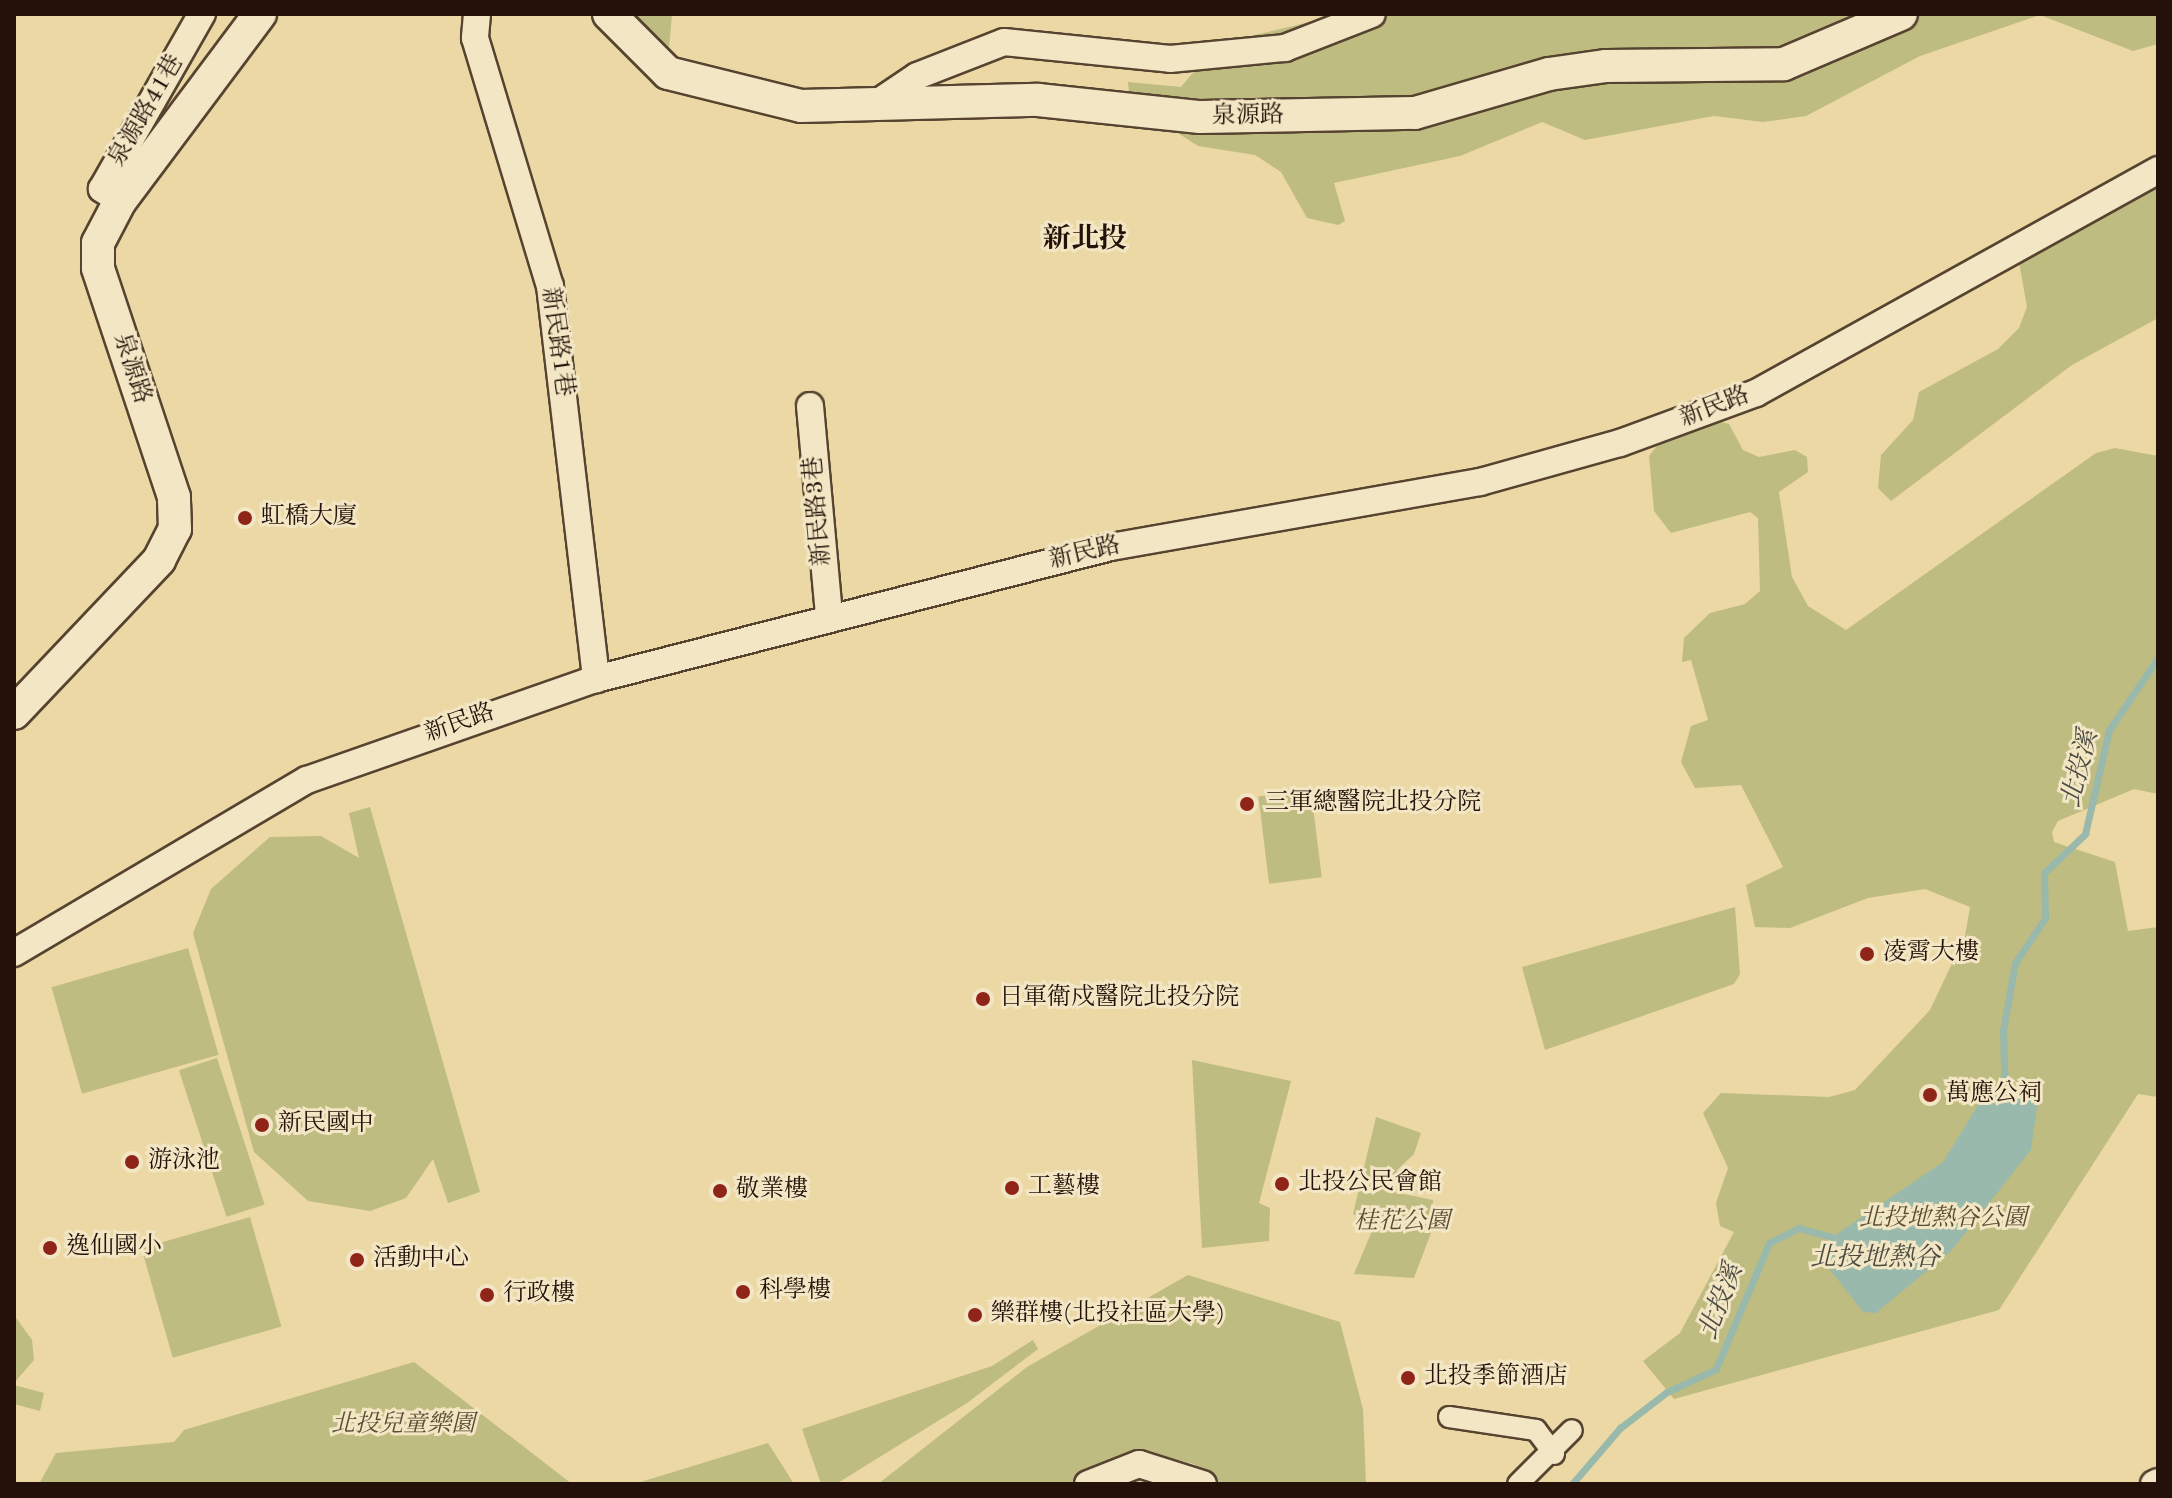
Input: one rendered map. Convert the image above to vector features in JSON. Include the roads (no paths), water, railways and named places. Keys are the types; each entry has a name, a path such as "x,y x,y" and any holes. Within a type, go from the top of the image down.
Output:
{"street":[{"name":"泉源路41巷","path":"120,201 102,189 202,14"},
{"name":"泉源路","path":"14,713 159,560 175,529 174,497 98,268 98,243 120,201 260,14"},
{"name":"新民路1巷","path":"477,14 475,38 550,286 596,679"},
{"name":"泉源路","path":"609,14 668,73 703,87 801,106 1038,100 1200,117 1415,113 1549,74 1606,66 1784,64 1901,14"},
{"path":"877,103 917,76 1004,42 1170,59 1285,48 1372,14"},
{"name":"新民路","path":"14,953 307,780 596,679 829,615 1111,547 1561,464 1756,393 2158,170"},
{"name":"新民路3巷","path":"810,406 829,615"},
{"path":"1449,1417 1536,1430 1554,1454"},
{"path":"1518,1484 1554,1454 1572,1430"},
{"path":"1088,1484 1139,1464 1203,1484"}],"water":[{"name":"北投地熱谷","path":"2008,1090 2038,1101 2031,1150 1951,1251 1876,1313 1863,1312 1827,1266 1831,1238 1943,1162 1980,1102"}],"waterway":[{"name":"北投溪","path":"2005,1098 2003,1030 2015,963 2045,918 2044,873 2085,834 2109,730 2158,658"},
{"name":"北投溪","path":"1572,1484 1620,1428 1667,1392 1716,1369 1769,1243 1799,1228 1839,1239"}],"place":[{"name":"虹橋大廈","path":"245,518"},
{"name":"三軍總醫院北投分院","path":"1247,804"},
{"name":"凌霄大樓","path":"1867,954"},
{"name":"日軍衛戍醫院北投分院","path":"983,999"},
{"name":"萬應公祠","path":"1930,1095"},
{"name":"新民國中","path":"262,1125"},
{"name":"游泳池","path":"132,1162"},
{"name":"北投公民會館","path":"1282,1184"},
{"name":"工藝樓","path":"1012,1188"},
{"name":"敬業樓","path":"720,1191"},
{"name":"逸仙國小","path":"50,1248"},
{"name":"活動中心","path":"357,1260"},
{"name":"科學樓","path":"743,1292"},
{"name":"行政樓","path":"487,1295"},
{"name":"樂群樓(北投社區大學)","path":"975,1315"},
{"name":"北投季節酒店","path":"1408,1378"}],"district":[{"name":"新北投","path":"1085,240"}],"park label":[{"name":"北投地熱谷公園","path":"1943,1220"},
{"name":"桂花公園","path":"1402,1223"},
{"name":"北投兒童樂園","path":"403,1426"}]}
